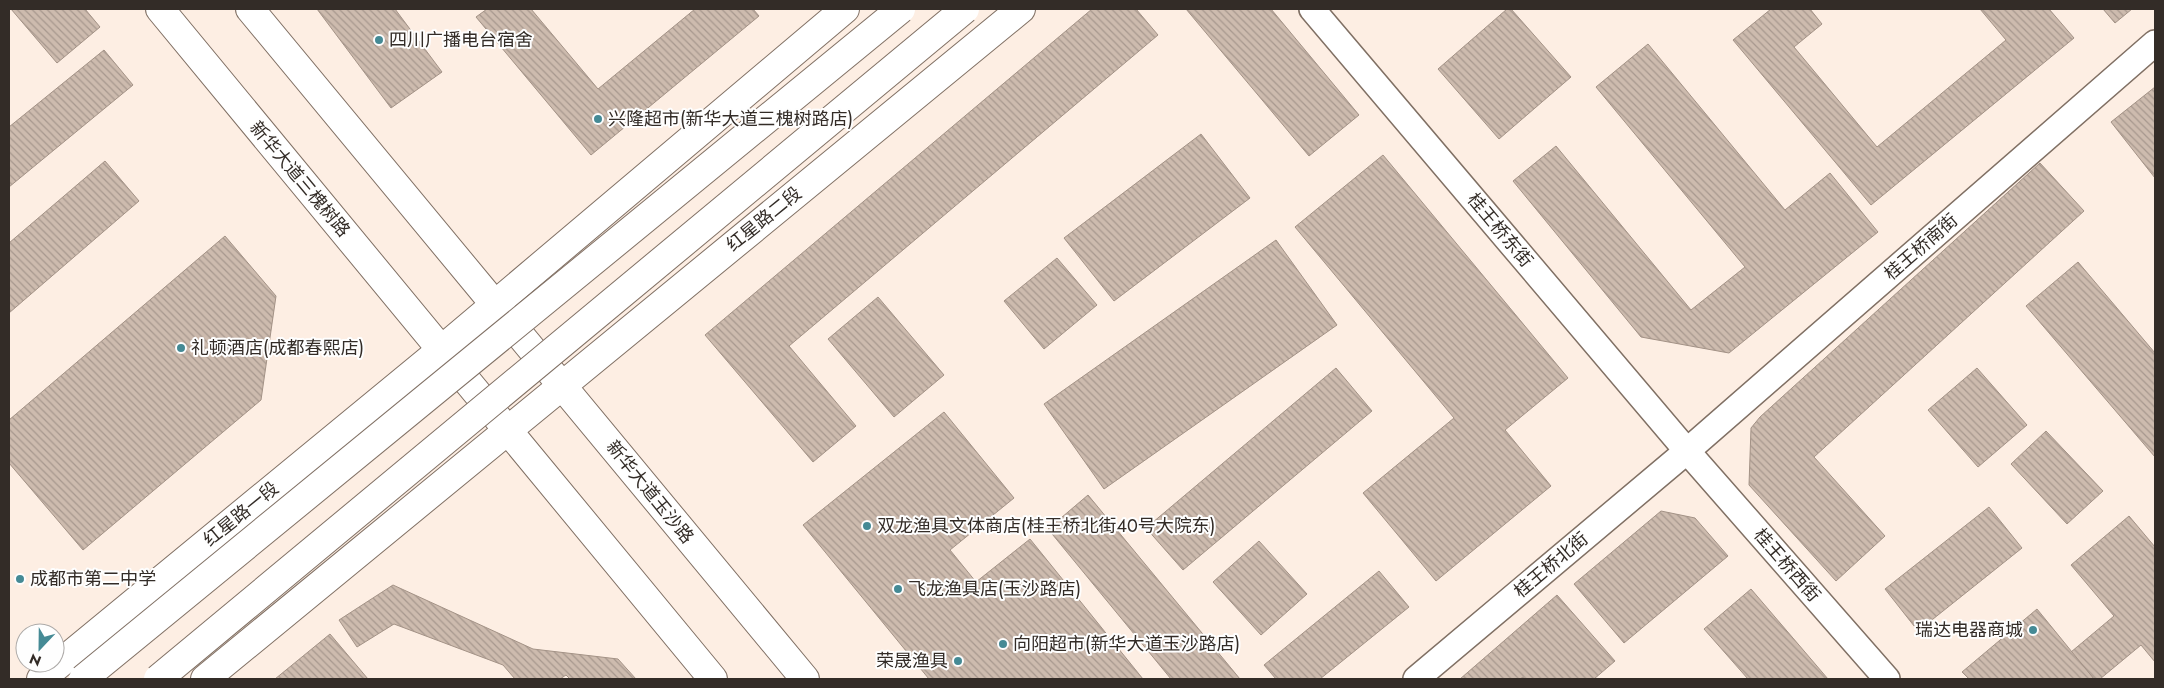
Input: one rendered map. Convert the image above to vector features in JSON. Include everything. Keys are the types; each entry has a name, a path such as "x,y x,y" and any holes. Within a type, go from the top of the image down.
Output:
{"main road":[{"name":"新华大道三槐树路","path":"160,9 441,350"},
{"path":"250,9 495,304"},
{"path":"713,679 441,350 845,9"},
{"path":"83,679 901,9"},
{"path":"158,679 965,9"},
{"name":"红星路二段","path":"507,430 1021,9"},
{"name":"新华大道玉沙路","path":"495,304 805,679"},
{"name":"红星路一段","path":"41,679 441,350"},
{"path":"205,679 507,430"}],"street":[{"name":"桂王桥东街","path":"1312,9 1687,451"},
{"name":"桂王桥南街","path":"1687,451 2155,43"},
{"name":"桂王桥北街","path":"1416,679 1687,451"},
{"name":"桂王桥西街","path":"1687,451 1887,679"}],"building":[{"path":"11,9 85,9 100,27 57,63"},
{"name":"四川广播电台宿舍","path":"317,9 395,9 442,72 391,108"},
{"path":"487,9 531,9 598,89 695,9 753,9 759,16 591,155 476,17"},
{"path":"1092,9 1136,9 1158,35 789,346 856,426 813,462 705,335"},
{"path":"1186,9 1271,9 1359,115 1309,156"},
{"path":"1507,9 1511,9 1571,77 1499,139 1438,69"},
{"path":"1771,9 1810,9 1822,24 1794,47 1877,147 2006,40 1980,9 2049,9 2074,38 1871,205 1733,40"},
{"path":"2103,9 2132,9 2115,23"},
{"path":"1648,44 1785,210 1830,173 1878,232 1729,353 1641,337 1513,181 1556,146 1691,310 1745,267 1596,87"},
{"path":"104,50 133,85 9,187 9,127"},
{"path":"2155,87 2155,178 2111,122"},
{"path":"1201,134 1250,198 1114,301 1064,238"},
{"path":"1383,155 1568,378 1505,430 1551,486 1436,581 1363,493 1454,418 1295,227"},
{"path":"105,161 139,201 9,313 9,243"},
{"path":"2040,163 2084,211 1814,457 1885,536 1836,581 1749,485 1751,428 1760,417"},
{"name":"礼顿酒店(成都春熙店)","path":"225,236 276,296 261,400 83,550 9,463 9,420"},
{"path":"1276,240 1337,325 1104,489 1044,404"},
{"path":"1057,258 1097,305 1044,349 1004,301"},
{"path":"2078,262 2155,353 2155,457 2026,306"},
{"path":"878,297 944,375 894,417 828,339"},
{"path":"1336,368 1372,411 1183,570 1146,528"},
{"path":"1977,368 2027,425 1978,467 1928,410"},
{"path":"944,412 1014,498 950,550 976,582 1030,539 1143,679 929,679 803,525"},
{"path":"2046,431 2103,491 2067,524 2011,464"},
{"path":"1088,495 1240,679 1171,679 1048,529"},
{"path":"1989,507 2022,548 1918,631 1885,589"},
{"path":"1661,511 1695,518 1728,556 1624,643 1574,584"},
{"path":"2129,516 2155,547 2155,662 2141,645 2100,679 2094,679 2071,652 2114,616 2071,565"},
{"path":"1259,541 1307,594 1261,635 1213,582"},
{"path":"1379,571 1409,607 1320,679 1276,679 1264,665"},
{"path":"393,585 533,649 618,659 636,679 570,679 566,675 560,679 515,679 503,665 394,624 357,647 339,620"},
{"path":"1751,589 1828,679 1748,679 1704,629"},
{"path":"1557,595 1615,661 1594,679 1524,679 1523,677 1520,679 1460,679"},
{"name":"瑞达电器商城","path":"2037,609 2094,679 1969,679 1962,672"},
{"path":"330,634 368,679 275,679"}],"place":[{"name":"四川广播电台宿舍","path":"379,40"},
{"name":"兴隆超市(新华大道三槐树路店)","path":"598,119"},
{"name":"礼顿酒店(成都春熙店)","path":"181,348"},
{"name":"双龙渔具文体商店(桂王桥北街40号大院东)","path":"867,526"},
{"name":"成都市第二中学","path":"20,579"},
{"name":"飞龙渔具店(玉沙路店)","path":"898,589"},
{"name":"瑞达电器商城","path":"2033,630"},
{"name":"向阳超市(新华大道玉沙路店)","path":"1003,644"},
{"name":"荣晟渔具","path":"958,661"}]}
